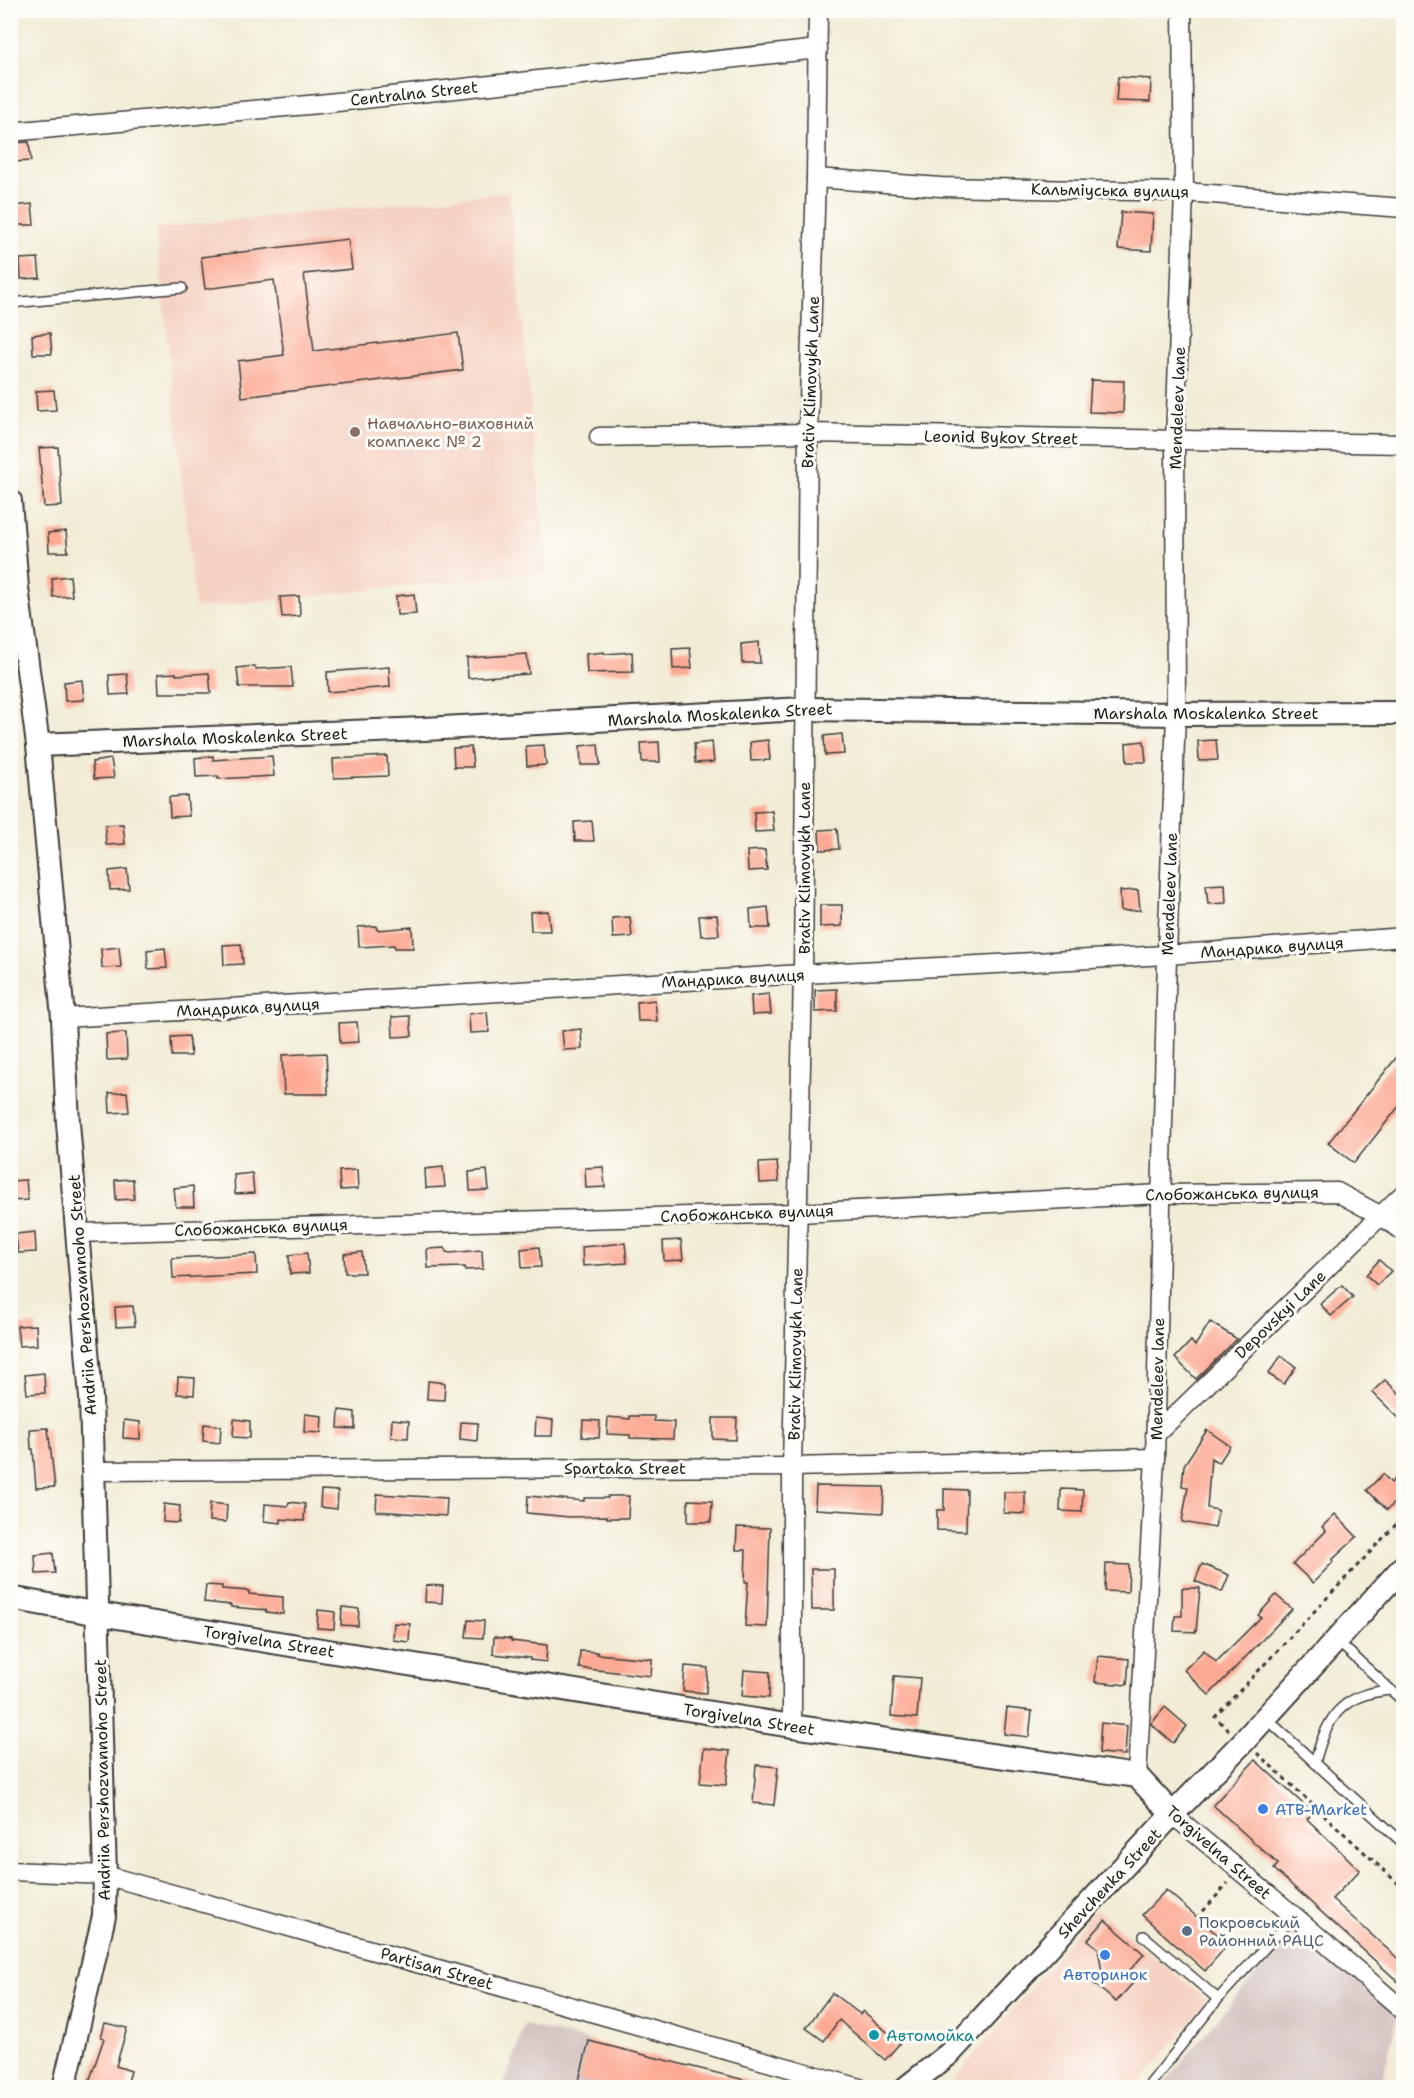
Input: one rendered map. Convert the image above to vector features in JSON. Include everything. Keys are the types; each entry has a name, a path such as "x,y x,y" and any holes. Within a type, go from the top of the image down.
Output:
{"street":[{"name":"Brativ Klimovykh Lane","path":"792,1726 792,1467 799,1213 808,433 816,178 818,10"},
{"name":"Mendeleev lane","path":"1137,1776 1155,1458 1167,955 1176,714 1175,441 1184,192 1182,10"},
{"name":"Centralna Street","path":"10,132 319,104 818,49"},
{"name":"Кальміуська вулиця","path":"816,178 941,187 1184,192 1404,208"},
{"name":"Leonid Bykov Street","path":"599,437 808,433 1404,444"},
{"name":"Andriia Pershozvannoho Street","path":"10,501 17,588 38,745 63,1018 68,1123 91,1398 99,1614 104,1916 64,2088"},
{"name":"Marshala Moskalenka Street","path":"38,745 424,729 804,709 1176,714 1404,713"},
{"name":"Мандрика вулиця","path":"63,1018 1167,955 1404,937"},
{"name":"Слобожанська вулиця","path":"78,1233 799,1213 1161,1194 1337,1192 1381,1216 1404,1232"},
{"name":"Depovskyi Lane","path":"1155,1435 1404,1193"},
{"name":"Spartaka Street","path":"94,1471 792,1467 1155,1458"},
{"name":"Shevchenka Street","path":"906,2088 950,2053 1172,1815 1244,1742 1404,1566"},
{"name":"Torgivelna Street","path":"10,1598 792,1726 1137,1776 1172,1815 1402,2007"},
{"name":"Partisan Street","path":"10,1871 105,1875 860,2088"}],"lane":[{"path":"10,303 182,288"},
{"path":"1336,1640 1404,1702"},
{"path":"1315,1763 1327,1726 1345,1705 1358,1696 1373,1691 1390,1690"},
{"path":"1265,1717 1404,1844"},
{"path":"1147,2088 1218,1999 1294,1916"},
{"path":"1144,1936 1218,1999"}],"path":[{"path":"1404,1516 1215,1717 1270,1764 1404,1888"},
{"path":"1265,1769 1270,1764"},
{"path":"1197,1918 1240,1870"}],"shaded area":[{"name":"Навчально-виховний комплекс № 2","path":"509,192 548,572 195,608 156,228"},
{"name":"Авторинок","path":"1096,1909 1208,2001 1137,2087 963,2088 954,2080"},
{"path":"1300,1921 1400,2008 1380,2087 1160,2088"},
{"path":"525,2025 774,2087 503,2088"}],"building":[{"path":"1118,77 1151,79 1150,102 1116,101"},
{"path":"29,142 31,161 12,162 11,143"},
{"path":"32,204 34,225 16,225 14,206"},
{"path":"1121,212 1153,214 1151,251 1118,249"},
{"path":"348,239 352,269 304,274 314,351 458,333 463,370 242,397 238,361 284,355 274,280 205,289 201,257"},
{"path":"38,258 40,278 21,279 20,259"},
{"path":"50,333 52,354 33,354 32,335"},
{"path":"1091,380 1124,381 1123,413 1089,412"},
{"path":"54,390 56,410 37,411 36,391"},
{"path":"58,447 62,506 44,507 39,448"},
{"path":"66,531 68,552 49,552 48,533"},
{"path":"70,576 72,596 53,597 52,578"},
{"path":"414,594 416,614 397,615 396,596"},
{"path":"299,596 300,616 282,617 280,597"},
{"path":"759,642 760,663 742,663 741,644"},
{"path":"690,648 692,668 673,669 672,649"},
{"path":"604,652 604,654 632,652 633,672 587,673 586,654"},
{"path":"527,654 529,674 468,678 467,658"},
{"path":"255,666 256,669 291,667 293,687 239,687 237,668"},
{"path":"389,667 390,687 328,692 327,672"},
{"path":"176,673 176,675 209,673 211,693 159,693 158,674"},
{"path":"127,674 129,694 110,695 109,675"},
{"path":"82,680 84,700 65,701 64,682"},
{"path":"842,734 844,754 825,755 824,736"},
{"path":"768,740 770,760 751,761 750,742"},
{"path":"1216,740 1218,760 1199,761 1198,741"},
{"path":"1144,741 1146,762 1127,762 1126,743"},
{"path":"659,742 660,762 642,762 641,743"},
{"path":"712,742 714,762 695,763 694,744"},
{"path":"598,744 600,765 581,765 580,746"},
{"path":"544,745 546,765 527,766 526,746"},
{"path":"471,747 473,767 454,767 453,748"},
{"path":"213,756 213,760 272,756 274,776 218,779 218,776 196,777 195,758"},
{"path":"387,756 388,776 334,778 333,759"},
{"path":"111,759 114,778 94,779 92,762"},
{"path":"187,796 189,816 170,817 169,797"},
{"path":"772,811 774,831 755,832 754,812"},
{"path":"592,821 594,841 575,841 574,822"},
{"path":"123,824 125,844 106,845 105,825"},
{"path":"837,829 839,849 820,850 819,830"},
{"path":"765,850 767,870 748,871 747,851"},
{"path":"127,869 129,889 110,890 109,871"},
{"path":"1225,884 1226,903 1208,904 1206,885"},
{"path":"1138,890 1140,910 1121,911 1120,891"},
{"path":"820,905 842,905 842,926 820,927"},
{"path":"768,907 770,928 751,928 750,909"},
{"path":"548,911 550,931 531,931 530,912"},
{"path":"717,915 719,935 701,936 699,916"},
{"path":"630,917 632,937 613,938 612,918"},
{"path":"376,926 377,930 412,927 413,948 395,948 394,945 359,947 358,927"},
{"path":"241,944 243,964 224,965 223,945"},
{"path":"119,947 121,967 102,968 101,949"},
{"path":"165,948 167,968 148,969 147,950"},
{"path":"837,989 837,1011 815,1012 815,990"},
{"path":"769,994 771,1014 752,1015 751,996"},
{"path":"655,1000 657,1021 638,1021 637,1002"},
{"path":"487,1012 489,1032 470,1033 469,1014"},
{"path":"410,1016 412,1036 393,1037 392,1017"},
{"path":"357,1022 359,1042 340,1043 339,1023"},
{"path":"581,1029 582,1049 564,1050 562,1031"},
{"path":"126,1033 127,1059 107,1060 106,1034"},
{"path":"189,1036 191,1056 172,1056 171,1037"},
{"path":"1404,1048 1404,1100 1354,1163 1328,1143"},
{"path":"326,1053 328,1094 284,1094 282,1055"},
{"path":"127,1092 129,1112 110,1113 109,1093"},
{"path":"777,1162 779,1182 760,1183 759,1163"},
{"path":"443,1167 445,1187 426,1188 425,1169"},
{"path":"603,1167 605,1187 586,1188 585,1168"},
{"path":"357,1170 358,1189 340,1190 339,1171"},
{"path":"487,1170 489,1190 470,1191 469,1172"},
{"path":"252,1173 254,1193 235,1194 234,1175"},
{"path":"133,1179 134,1199 116,1200 115,1180"},
{"path":"26,1180 28,1200 10,1201 10,1181"},
{"path":"193,1186 194,1207 176,1207 174,1188"},
{"path":"35,1232 36,1252 18,1253 16,1234"},
{"path":"681,1240 683,1260 664,1261 663,1241"},
{"path":"625,1243 627,1263 583,1266 582,1247"},
{"path":"539,1247 541,1267 522,1268 521,1249"},
{"path":"445,1248 446,1252 450,1253 482,1250 483,1269 428,1268 427,1249"},
{"path":"362,1252 364,1273 345,1273 344,1254"},
{"path":"307,1253 309,1273 290,1274 289,1255"},
{"path":"256,1254 257,1274 173,1278 172,1258"},
{"path":"1379,1260 1391,1271 1377,1285 1366,1275"},
{"path":"1342,1285 1353,1297 1331,1316 1320,1304"},
{"path":"133,1306 135,1326 116,1327 115,1307"},
{"path":"1210,1322 1237,1339 1196,1379 1175,1358 1191,1341 1195,1346"},
{"path":"36,1325 37,1345 19,1346 17,1326"},
{"path":"1281,1356 1296,1367 1284,1384 1268,1374"},
{"path":"44,1373 45,1393 27,1394 25,1375"},
{"path":"178,1377 195,1378 194,1395 177,1394"},
{"path":"1385,1380 1404,1398 1404,1423 1372,1392"},
{"path":"428,1381 445,1383 444,1400 427,1399"},
{"path":"339,1410 355,1412 355,1429 338,1428"},
{"path":"305,1414 322,1416 321,1433 304,1432"},
{"path":"630,1416 654,1416 654,1421 674,1422 673,1439 630,1438 630,1435 607,1434 608,1417 630,1419"},
{"path":"536,1418 553,1420 552,1436 535,1436"},
{"path":"713,1418 737,1418 736,1440 713,1439"},
{"path":"234,1419 250,1421 250,1438 233,1437"},
{"path":"392,1419 409,1421 408,1438 391,1437"},
{"path":"124,1420 140,1422 140,1439 123,1438"},
{"path":"583,1420 600,1421 599,1438 582,1437"},
{"path":"461,1422 478,1423 477,1441 460,1439"},
{"path":"204,1424 221,1426 220,1443 203,1441"},
{"path":"48,1428 55,1487 36,1488 30,1429"},
{"path":"1207,1430 1230,1446 1219,1463 1211,1458 1207,1508 1218,1510 1215,1528 1182,1522 1188,1487 1182,1486 1184,1465"},
{"path":"1404,1470 1404,1494 1387,1510 1367,1490 1383,1474 1391,1483"},
{"path":"816,1486 884,1487 883,1513 815,1509"},
{"path":"944,1489 967,1490 966,1531 937,1530 937,1510 944,1510"},
{"path":"1061,1489 1083,1490 1082,1512 1060,1511"},
{"path":"321,1490 338,1491 337,1509 320,1507"},
{"path":"1004,1492 1025,1492 1025,1514 1004,1513"},
{"path":"377,1494 447,1498 446,1516 376,1511"},
{"path":"528,1496 584,1501 584,1498 629,1496 628,1518 570,1517 527,1513"},
{"path":"688,1500 712,1501 711,1522 688,1522"},
{"path":"289,1502 305,1504 304,1521 281,1519 281,1523 264,1521 265,1504 288,1506"},
{"path":"210,1503 227,1505 226,1522 209,1521"},
{"path":"164,1504 180,1506 179,1523 163,1522"},
{"path":"1335,1514 1357,1537 1332,1560 1333,1562 1313,1583 1293,1564 1326,1531 1322,1527"},
{"path":"737,1527 770,1528 767,1627 745,1626 748,1582 745,1582 746,1550 736,1550"},
{"path":"53,1553 55,1573 36,1574 35,1555"},
{"path":"1106,1564 1129,1565 1128,1592 1105,1591"},
{"path":"1202,1564 1229,1575 1222,1592 1195,1581"},
{"path":"811,1569 834,1569 834,1610 812,1610"},
{"path":"206,1585 249,1591 249,1594 283,1597 283,1614 204,1602"},
{"path":"426,1585 443,1586 442,1603 425,1602"},
{"path":"1182,1588 1200,1588 1196,1632 1174,1631 1175,1616 1182,1616"},
{"path":"1276,1595 1292,1609 1209,1695 1184,1670 1204,1650 1216,1662 1261,1617 1258,1615"},
{"path":"342,1607 359,1609 358,1626 341,1625"},
{"path":"318,1610 335,1612 334,1629 317,1628"},
{"path":"468,1620 484,1621 483,1638 466,1637"},
{"path":"394,1623 410,1624 409,1642 393,1640"},
{"path":"494,1637 547,1645 546,1662 493,1654"},
{"path":"580,1651 652,1659 651,1676 579,1668"},
{"path":"1098,1656 1129,1659 1127,1685 1095,1682"},
{"path":"685,1666 708,1668 706,1693 683,1691"},
{"path":"744,1670 770,1672 769,1698 742,1696"},
{"path":"894,1676 920,1678 917,1718 891,1716"},
{"path":"1165,1707 1187,1726 1173,1743 1151,1724"},
{"path":"1007,1708 1032,1711 1029,1737 1004,1734"},
{"path":"1101,1723 1127,1726 1125,1755 1099,1753"},
{"path":"704,1748 730,1751 726,1785 700,1783"},
{"path":"1255,1760 1313,1813 1307,1819 1360,1870 1332,1899 1404,1964 1404,1987 1274,1869 1278,1864 1213,1805"},
{"path":"756,1765 778,1767 774,1805 753,1803"},
{"name":"Покровський Районний РАЦС","path":"1166,1890 1228,1944 1205,1971 1142,1915"},
{"path":"1105,1920 1144,1954 1125,1976 1133,1983 1116,2002 1093,1983 1102,1972 1098,1948 1088,1940"},
{"path":"832,1993 860,2014 863,2011 900,2043 885,2060 839,2020 824,2041 806,2028"},
{"path":"105,2023 127,2028 116,2066 131,2071 126,2088 87,2088 104,2038 101,2037"},
{"path":"589,2041 753,2082 752,2088 610,2088 579,2080"}],"place":[{"name":"Навчально-виховний комплекс № 2","path":"355,432"},
{"name":"ATB-Market","path":"1263,1809"},
{"name":"Покровський Районний РАЦС","path":"1187,1931"},
{"name":"Авторинок","path":"1105,1955"},
{"name":"Автомойка","path":"874,2035"}]}
